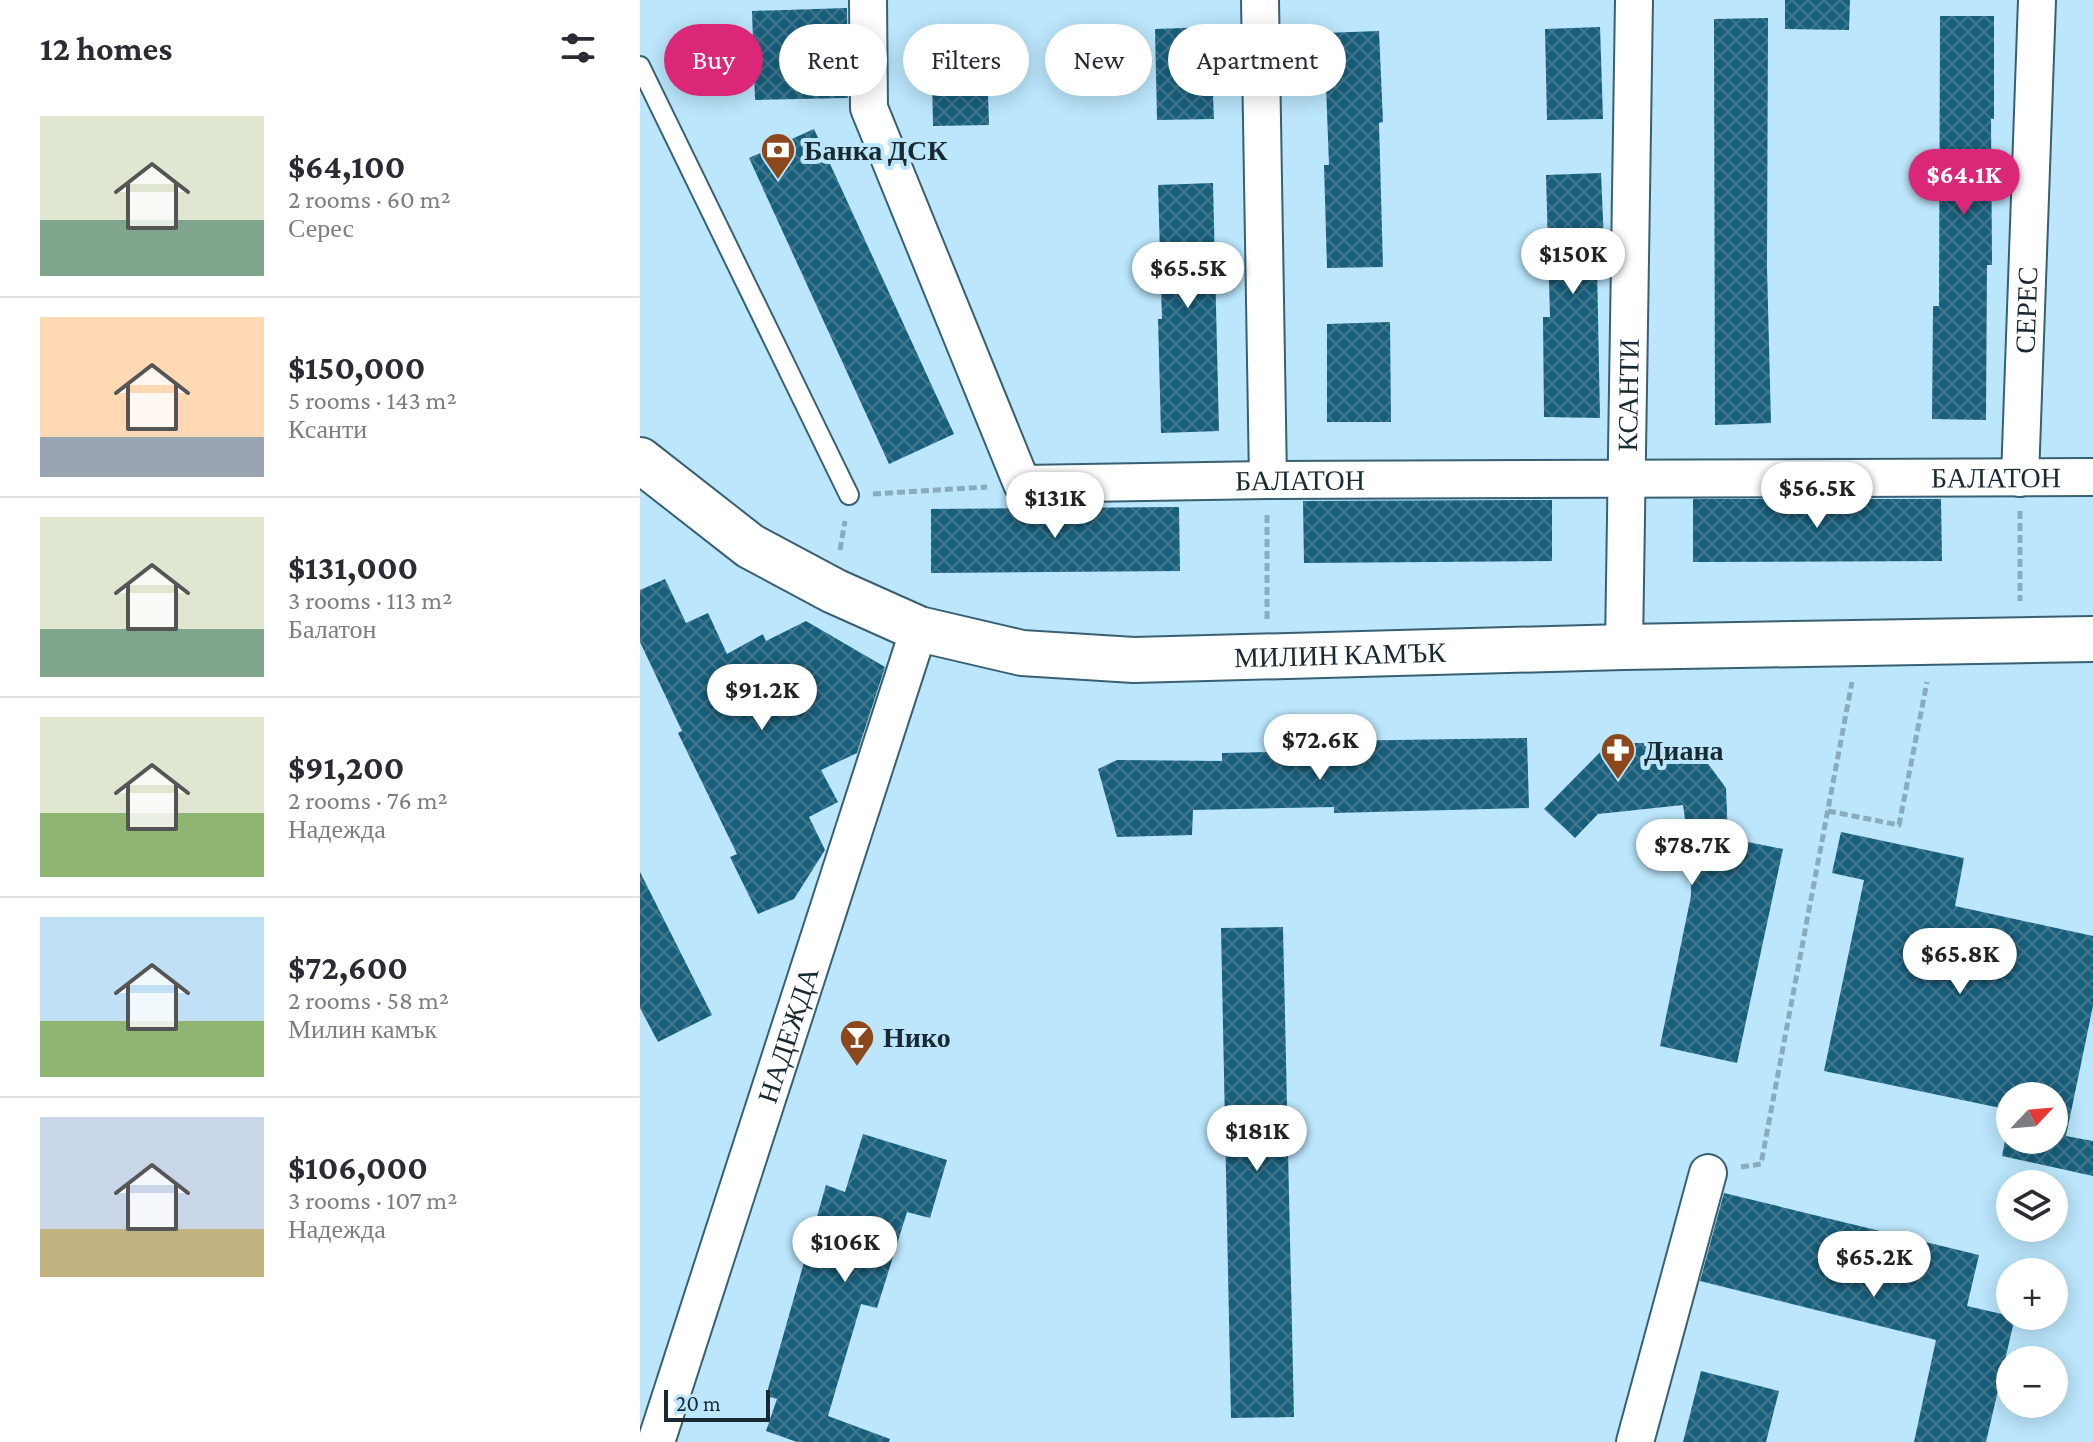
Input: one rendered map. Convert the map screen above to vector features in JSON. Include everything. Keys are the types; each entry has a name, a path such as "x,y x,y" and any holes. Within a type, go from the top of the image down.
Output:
{"street":[{"path":"868,0 869,108 1022,484"},
{"path":"1260,0 1268,480"},
{"name":"КСАНТИ","path":"1624,647 1634,0"},
{"name":"СЕРЕС","path":"2020,478 2037,0"},
{"name":"МИЛИН КАМЪК","path":"640,460 750,546 834,591 919,629 1022,653 1134,660 2093,639"},
{"name":"БАЛАТОН","path":"1022,484 2093,477"},
{"name":"НАДЕЖДА","path":"656,1442 919,629"},
{"path":"1635,1442 1708,1173"}],"lane":[{"path":"640,66 849,495"}],"path":[{"path":"2020,478 2020,640"},
{"path":"1267,656 1268,480"},
{"path":"834,591 849,495 1022,484"},
{"path":"1828,811 1899,825 1935,642"},
{"path":"1708,1173 1761,1164 1859,643"}],"building":[{"path":"1785,0 1850,0 1849,30 1785,29"},
{"path":"847,8 847,24 779,24 779,96 848,98 755,100 755,96 763,96 763,24 752,24 752,11"},
{"path":"1940,16 1994,16 1992,265 1987,265 1986,420 1932,419 1933,306 1939,306"},
{"path":"1768,18 1767,268 1771,423 1715,425 1714,19"},
{"path":"1600,27 1603,119 1547,120 1545,29"},
{"path":"1155,29 1168,29 1168,96 1213,96 1214,119 1157,120"},
{"path":"1379,31 1383,122 1379,123 1383,267 1327,268 1324,165 1329,165 1326,96 1346,96 1346,32"},
{"path":"932,96 988,96 989,125 933,126"},
{"path":"814,129 954,434 889,464 749,158"},
{"path":"1601,173 1605,265 1597,265 1600,418 1544,417 1543,317 1550,317 1546,175"},
{"path":"1213,183 1219,431 1161,433 1158,185"},
{"path":"1390,322 1391,422 1327,422 1327,324"},
{"path":"1693,499 1941,499 1942,561 1693,562"},
{"path":"1552,500 1552,561 1304,563 1303,501"},
{"path":"1179,507 1180,571 931,573 931,509"},
{"path":"665,579 686,623 708,613 727,654 763,634 766,641 806,621 885,667 857,753 821,770 838,802 809,817 825,850 794,899 758,914 730,857 737,854 678,733 682,731 640,642 640,590"},
{"path":"1527,738 1529,808 1334,813 1334,807 1193,810 1192,835 1117,837 1098,769 1117,760 1222,761 1222,753 1332,751 1332,741"},
{"path":"1609,743 1661,743 1661,756 1703,757 1726,788 1728,838 1783,849 1737,1063 1660,1046 1691,896 1690,826 1686,826 1683,805 1598,814 1575,838 1544,809"},
{"path":"1841,832 1964,858 1955,906 2093,936 2093,1006 2068,1126 2068,1082 1996,1082 1996,1107 1824,1071 1864,880 1832,873"},
{"path":"640,872 712,1015 658,1042 640,1008"},
{"path":"1283,927 1294,1417 1231,1418 1221,928"},
{"path":"863,1134 947,1160 930,1218 907,1212 877,1308 861,1304 828,1416 890,1439 889,1442 797,1442 766,1431 777,1399 766,1396 826,1185 845,1192"},
{"path":"2068,1136 2093,1141 2093,1176 2068,1170 2002,1156 2068,1154"},
{"path":"1724,1193 1979,1255 1967,1306 1996,1313 1996,1330 2012,1330 2008,1346 1996,1346 1996,1399 1986,1442 1914,1442 1936,1340 1700,1281"},
{"path":"1701,1371 1779,1391 1766,1442 1683,1442"}],"place":[{"name":"Банка ДСК","path":"778,181"},
{"name":"Диана","path":"1618,781"},
{"name":"Нико","path":"857,1068"}]}
